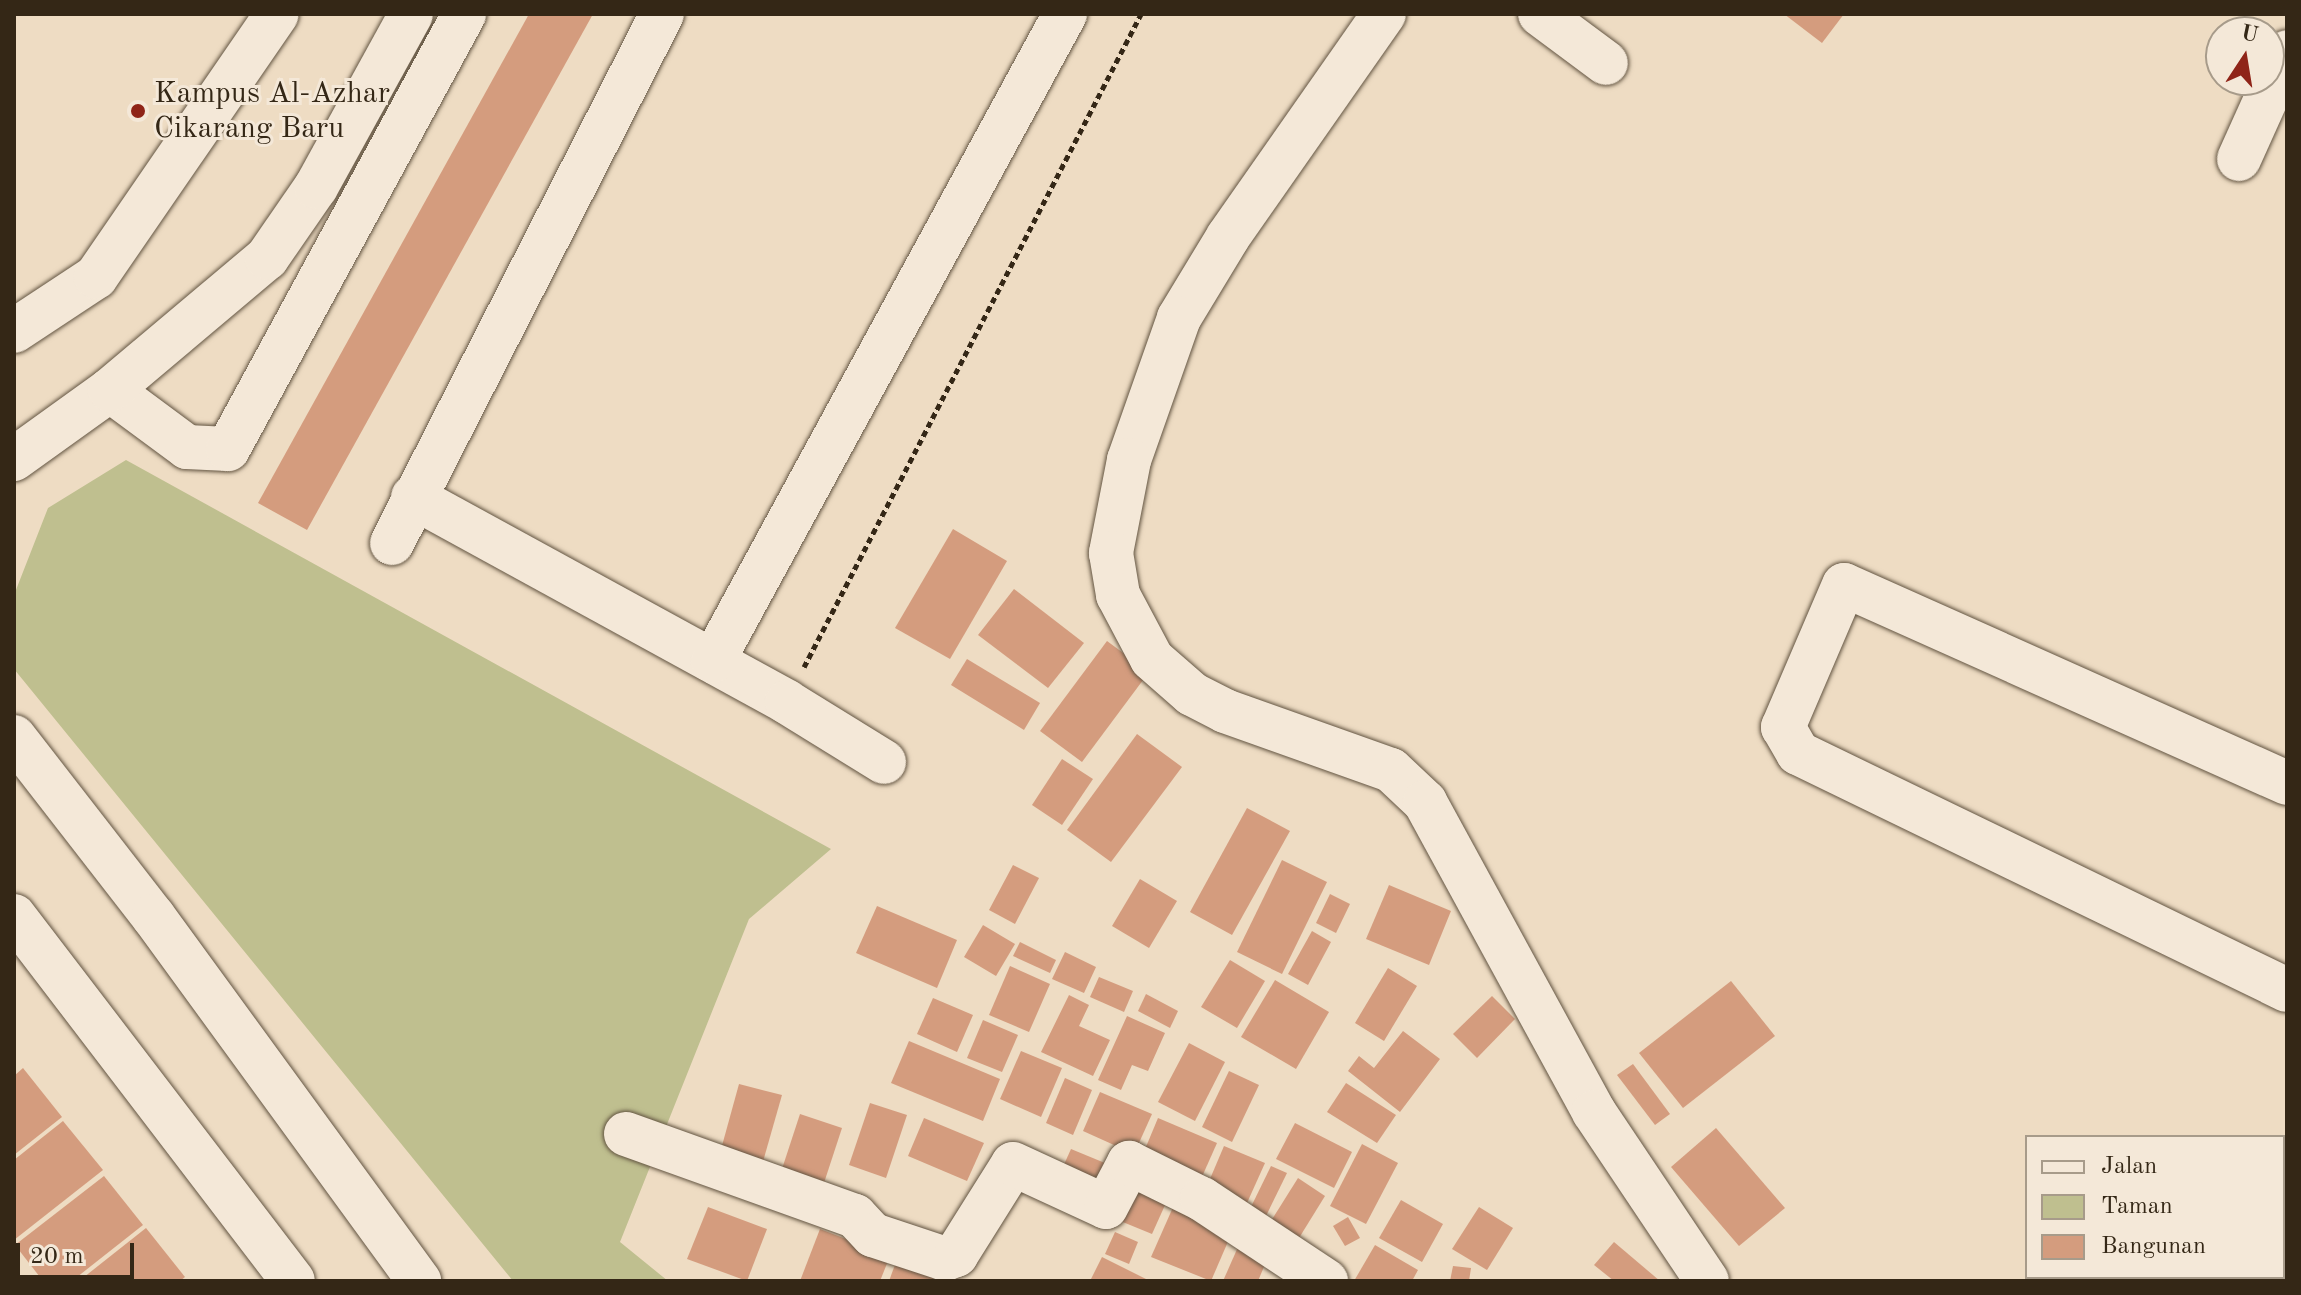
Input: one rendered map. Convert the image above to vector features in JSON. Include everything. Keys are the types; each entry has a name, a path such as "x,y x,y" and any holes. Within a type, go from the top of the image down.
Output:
{"street":[{"path":"14,331 96,277 277,14"},
{"path":"14,459 110,390 267,258 316,187 411,14"},
{"path":"110,390 187,447 228,449 464,14"},
{"path":"392,543 662,14"},
{"path":"713,661 1065,14"},
{"path":"1384,14 1228,237 1179,318 1129,460 1111,553 1118,595 1152,659 1192,694 1225,711 1391,770 1425,802 1594,1112 1707,1281"},
{"path":"1540,14 1606,63"},
{"path":"2239,159 2287,52"},
{"path":"413,497 787,702 884,762"},
{"path":"2287,783 1844,585 1783,727 1798,753 2287,990"},
{"path":"14,737 153,916 419,1281"},
{"path":"14,916 293,1281"},
{"path":"626,1134 855,1216 873,1235 945,1259 956,1255 1013,1164 1106,1207 1129,1163 1202,1199 1326,1281"}],"path":[{"path":"787,702 1141,14"}],"green space":[{"path":"126,460 831,849 749,919 620,1242 668,1281 513,1281 14,669 14,595 48,508"}],"building":[{"path":"529,14 593,14 307,530 258,503"},
{"path":"1784,14 1844,14 1822,43"},
{"path":"953,529 1007,561 950,659 895,628"},
{"path":"1014,589 1084,643 1048,688 978,635"},
{"path":"1107,641 1149,672 1082,762 1040,731"},
{"path":"967,659 1040,703 1024,730 951,685"},
{"path":"1137,734 1182,767 1111,862 1067,830"},
{"path":"1062,759 1093,779 1062,825 1032,805"},
{"path":"1247,808 1290,831 1232,935 1190,912"},
{"path":"1282,860 1327,882 1282,974 1237,952"},
{"path":"1013,865 1039,878 1015,924 989,910"},
{"path":"1140,879 1177,901 1149,948 1112,926"},
{"path":"1389,885 1451,911 1429,965 1366,939"},
{"path":"1330,894 1350,904 1336,933 1316,923"},
{"path":"877,906 957,940 937,988 856,953"},
{"path":"983,925 1015,944 996,976 964,957"},
{"path":"1312,931 1331,942 1308,985 1288,974"},
{"path":"1020,942 1056,960 1050,973 1013,956"},
{"path":"1065,952 1096,967 1084,993 1052,979"},
{"path":"1230,960 1265,981 1237,1028 1201,1007"},
{"path":"1010,966 1050,984 1029,1032 989,1015"},
{"path":"1388,968 1417,986 1384,1041 1355,1023"},
{"path":"1099,977 1133,991 1124,1012 1090,997"},
{"path":"1275,980 1329,1012 1296,1069 1241,1037"},
{"path":"1731,981 1775,1036 1683,1108 1639,1053"},
{"path":"1146,994 1178,1011 1170,1028 1138,1011"},
{"path":"1069,995 1089,1005 1079,1026 1110,1040 1093,1076 1041,1052"},
{"path":"1492,996 1515,1019 1477,1058 1453,1034"},
{"path":"933,998 973,1015 957,1052 917,1034"},
{"path":"1127,1016 1165,1033 1148,1071 1132,1065 1121,1090 1098,1080"},
{"path":"983,1020 1018,1035 1002,1072 967,1058"},
{"path":"1403,1031 1440,1059 1400,1112 1348,1071 1359,1056 1374,1068"},
{"path":"909,1041 1000,1079 983,1121 891,1083"},
{"path":"1189,1043 1225,1062 1195,1121 1158,1102"},
{"path":"1021,1051 1062,1068 1041,1117 1000,1099"},
{"path":"1633,1064 1670,1114 1655,1125 1617,1075"},
{"path":"23,1068 62,1117 14,1155 14,1076"},
{"path":"1229,1071 1259,1085 1232,1142 1202,1127"},
{"path":"1065,1078 1092,1090 1073,1135 1046,1123"},
{"path":"1346,1083 1396,1115 1377,1143 1327,1112"},
{"path":"739,1084 782,1095 762,1165 720,1153"},
{"path":"1100,1092 1152,1114 1134,1154 1083,1131"},
{"path":"870,1103 907,1115 886,1178 849,1165"},
{"path":"800,1114 842,1128 821,1192 779,1178"},
{"path":"924,1118 984,1143 967,1181 908,1156"},
{"path":"1158,1118 1217,1143 1201,1179 1143,1154"},
{"path":"63,1121 103,1170 14,1240 14,1160"},
{"path":"1295,1123 1352,1152 1334,1188 1276,1159"},
{"path":"1716,1128 1785,1208 1739,1246 1671,1167"},
{"path":"1362,1144 1398,1163 1366,1224 1330,1206"},
{"path":"1224,1146 1265,1163 1247,1203 1207,1186"},
{"path":"1071,1149 1117,1168 1100,1199 1057,1180"},
{"path":"1271,1166 1287,1173 1265,1218 1249,1211"},
{"path":"104,1176 143,1225 72,1281 43,1281 15,1245"},
{"path":"1130,1177 1170,1194 1152,1234 1113,1218"},
{"path":"1298,1178 1325,1196 1299,1238 1271,1221"},
{"path":"1401,1200 1443,1224 1422,1262 1379,1238"},
{"path":"1174,1205 1233,1230 1211,1281 1151,1257"},
{"path":"708,1207 767,1229 747,1281 687,1259"},
{"path":"1479,1207 1513,1228 1487,1270 1452,1249"},
{"path":"1348,1217 1360,1238 1345,1246 1333,1226"},
{"path":"146,1228 185,1277 180,1281 79,1281"},
{"path":"820,1229 890,1256 880,1281 800,1281"},
{"path":"1115,1232 1138,1242 1129,1264 1105,1254"},
{"path":"1242,1238 1271,1250 1258,1281 1223,1281"},
{"path":"1614,1242 1660,1281 1614,1281 1594,1265"},
{"path":"1375,1245 1418,1270 1412,1281 1354,1281"},
{"path":"899,1254 937,1267 932,1281 889,1281"},
{"path":"1102,1257 1150,1281 1090,1281"},
{"path":"1453,1266 1471,1268 1469,1281 1450,1281"}],"place":[{"name":"Kampus Al-Azhar Cikarang Baru","path":"138,111"}]}
